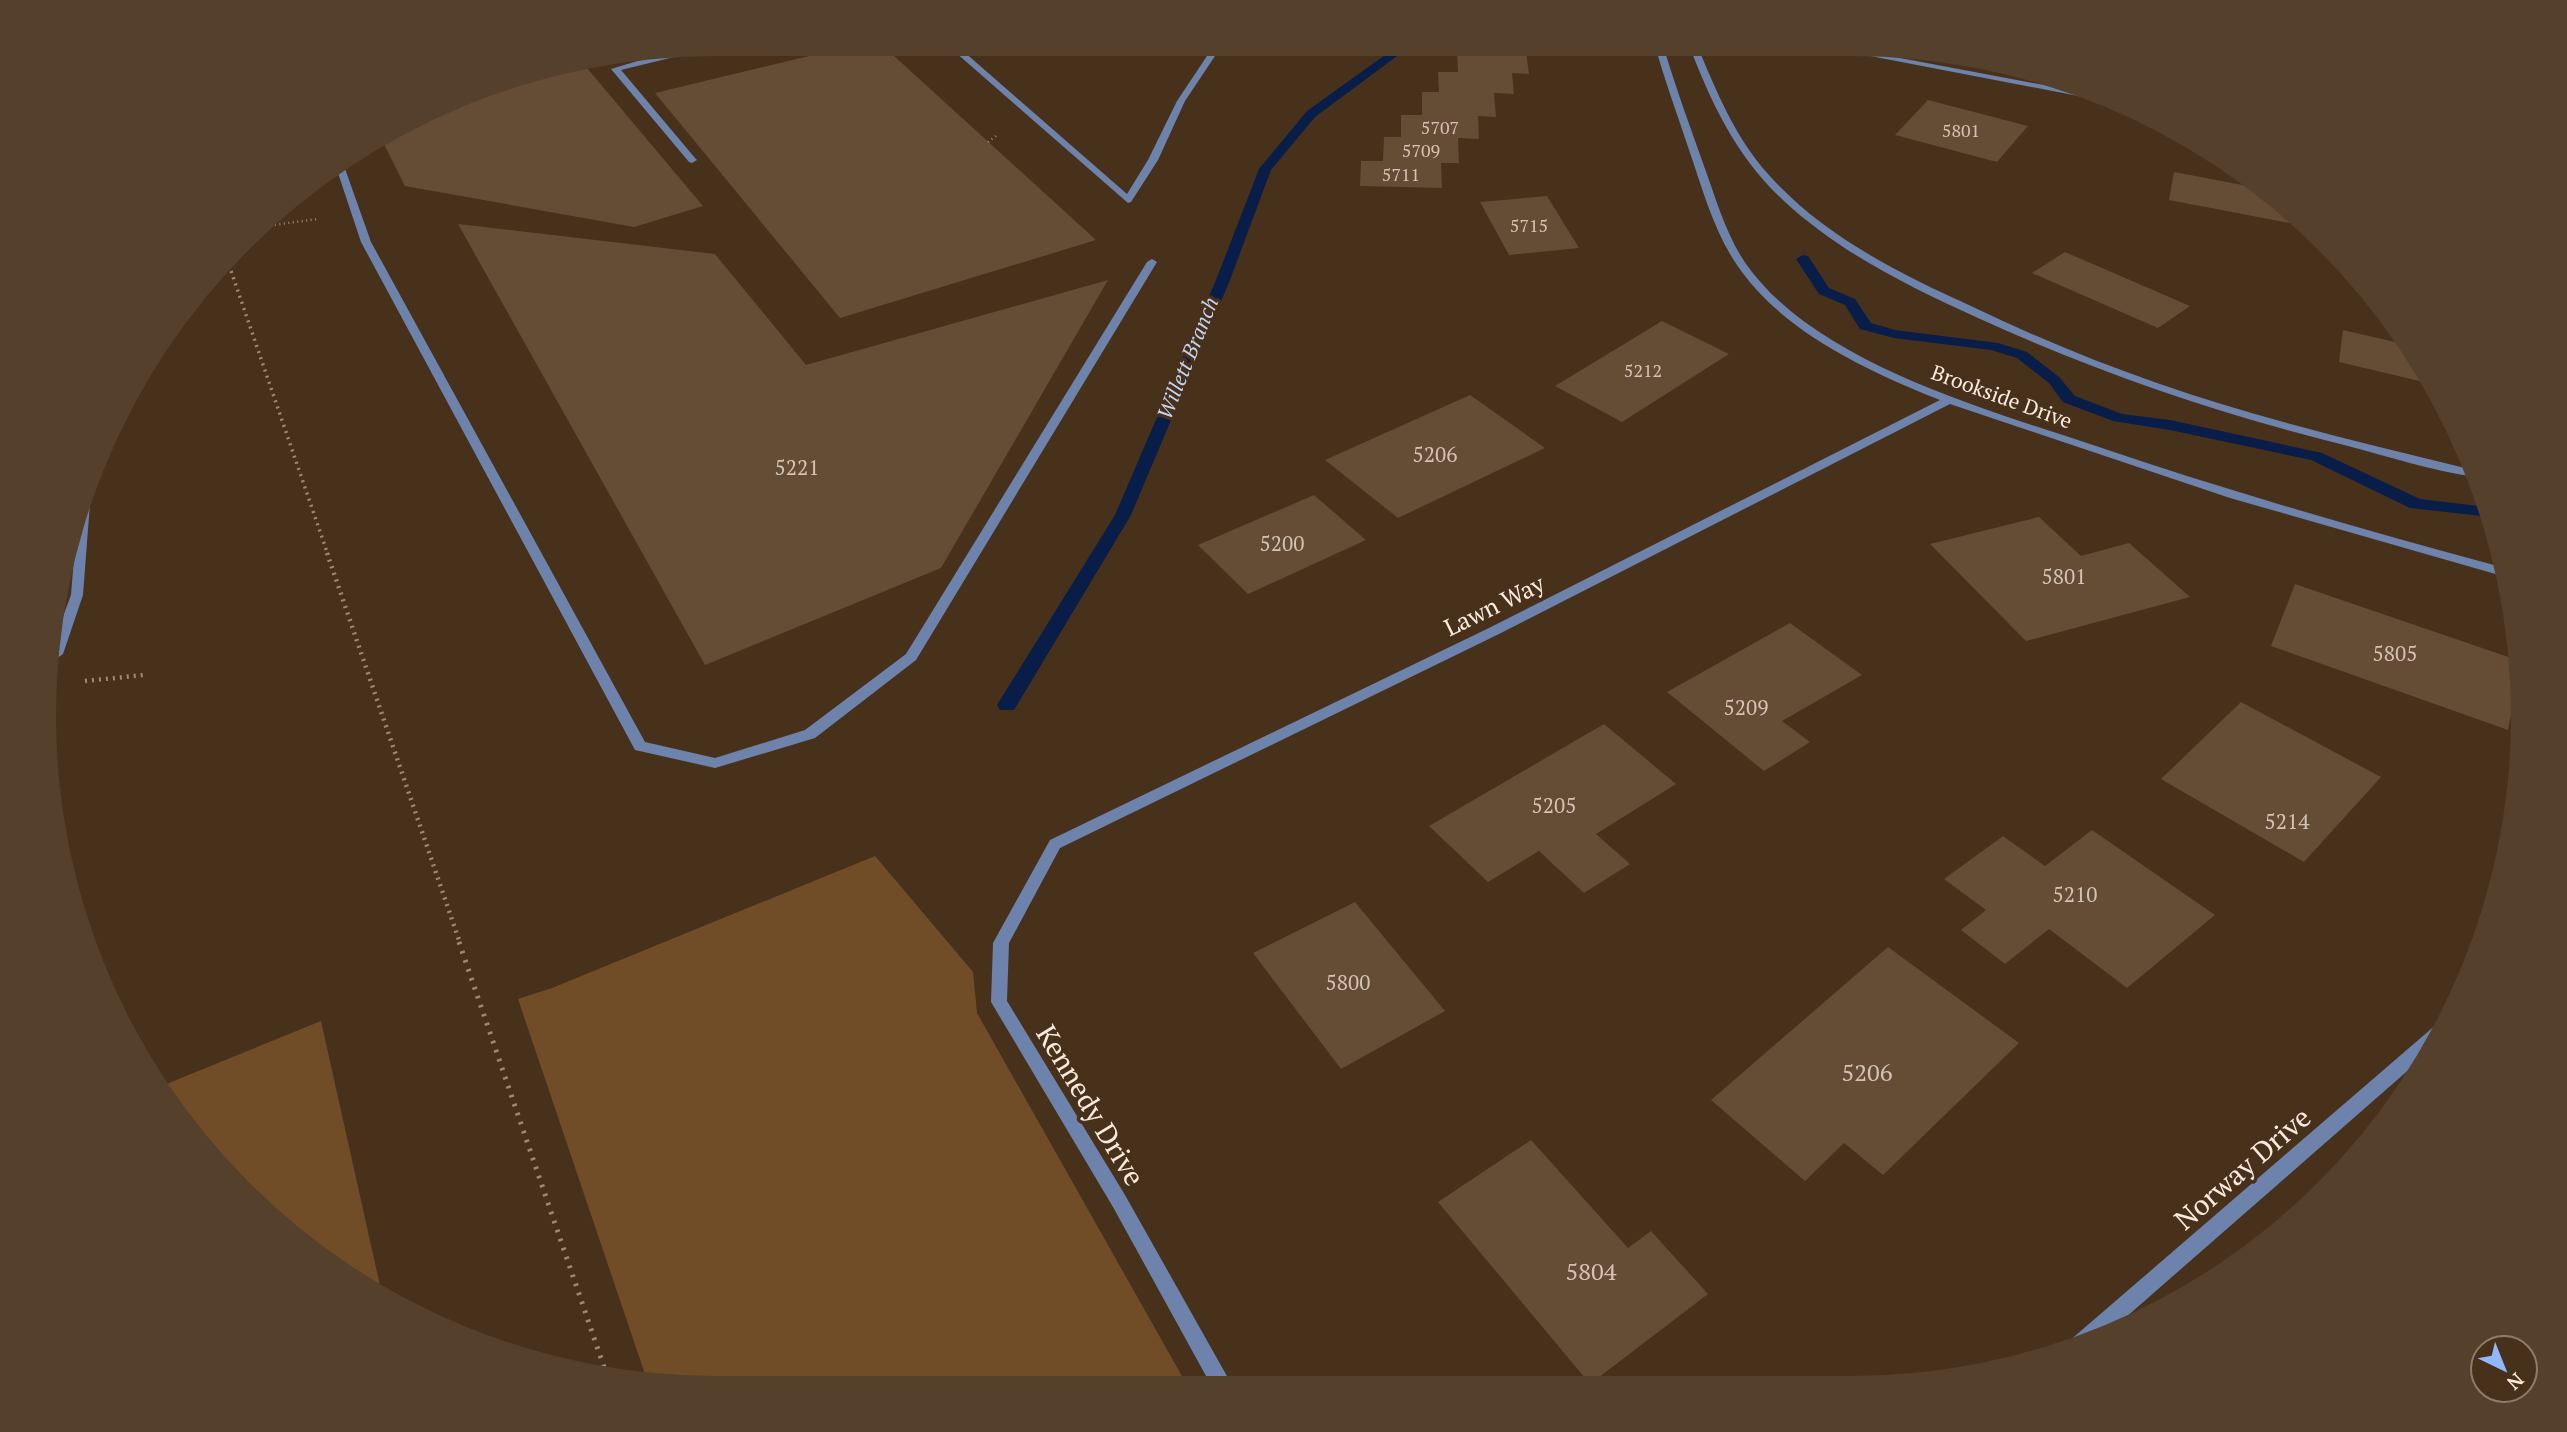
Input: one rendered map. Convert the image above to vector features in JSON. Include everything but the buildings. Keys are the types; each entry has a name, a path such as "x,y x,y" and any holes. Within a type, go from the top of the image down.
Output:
{"street":[{"path":"964,56 1128,200 1153,160 1181,102 1211,56"},
{"name":"Brookside Drive","path":"1663,56 1724,232 1751,277 1794,318 1822,339 1949,400 2264,505 2494,570"},
{"path":"1698,56 1732,135 1767,179 1809,217 1869,259 1935,294 2110,370 2200,401 2334,440 2464,471"},
{"path":"1878,57 2067,93"},
{"path":"642,61 615,69 692,160"},
{"path":"342,172 366,242 640,747 715,763 810,734 911,657 1152,262"},
{"name":"Lawn Way","path":"1055,844 1494,631 1949,400"},
{"path":"61,639 77,595 82,533"},
{"name":"Kennedy Drive","path":"1055,844 1001,943 999,1002 1119,1201 1217,1376"},
{"name":"Norway Drive","path":"2100,1328 2423,1047"}],"path":[{"path":"231,269 603,1366"},
{"path":"72,682 144,675"}],"shaded area":[{"path":"875,856 973,972 977,1013 1182,1376 716,1376 644,1372 518,999 552,988"},
{"path":"321,1021 379,1284 314,1240 249,1183 192,1118 167,1084"}],"waterway":[{"name":"Willett Branch","path":"1007,705 1123,515 1223,280 1265,169 1311,114 1391,56"},
{"path":"1803,259 1824,291 1850,302 1865,326 1894,334 1993,346 2022,355 2054,380 2069,399 2119,418 2170,425 2316,456 2416,504 2478,511"}]}
